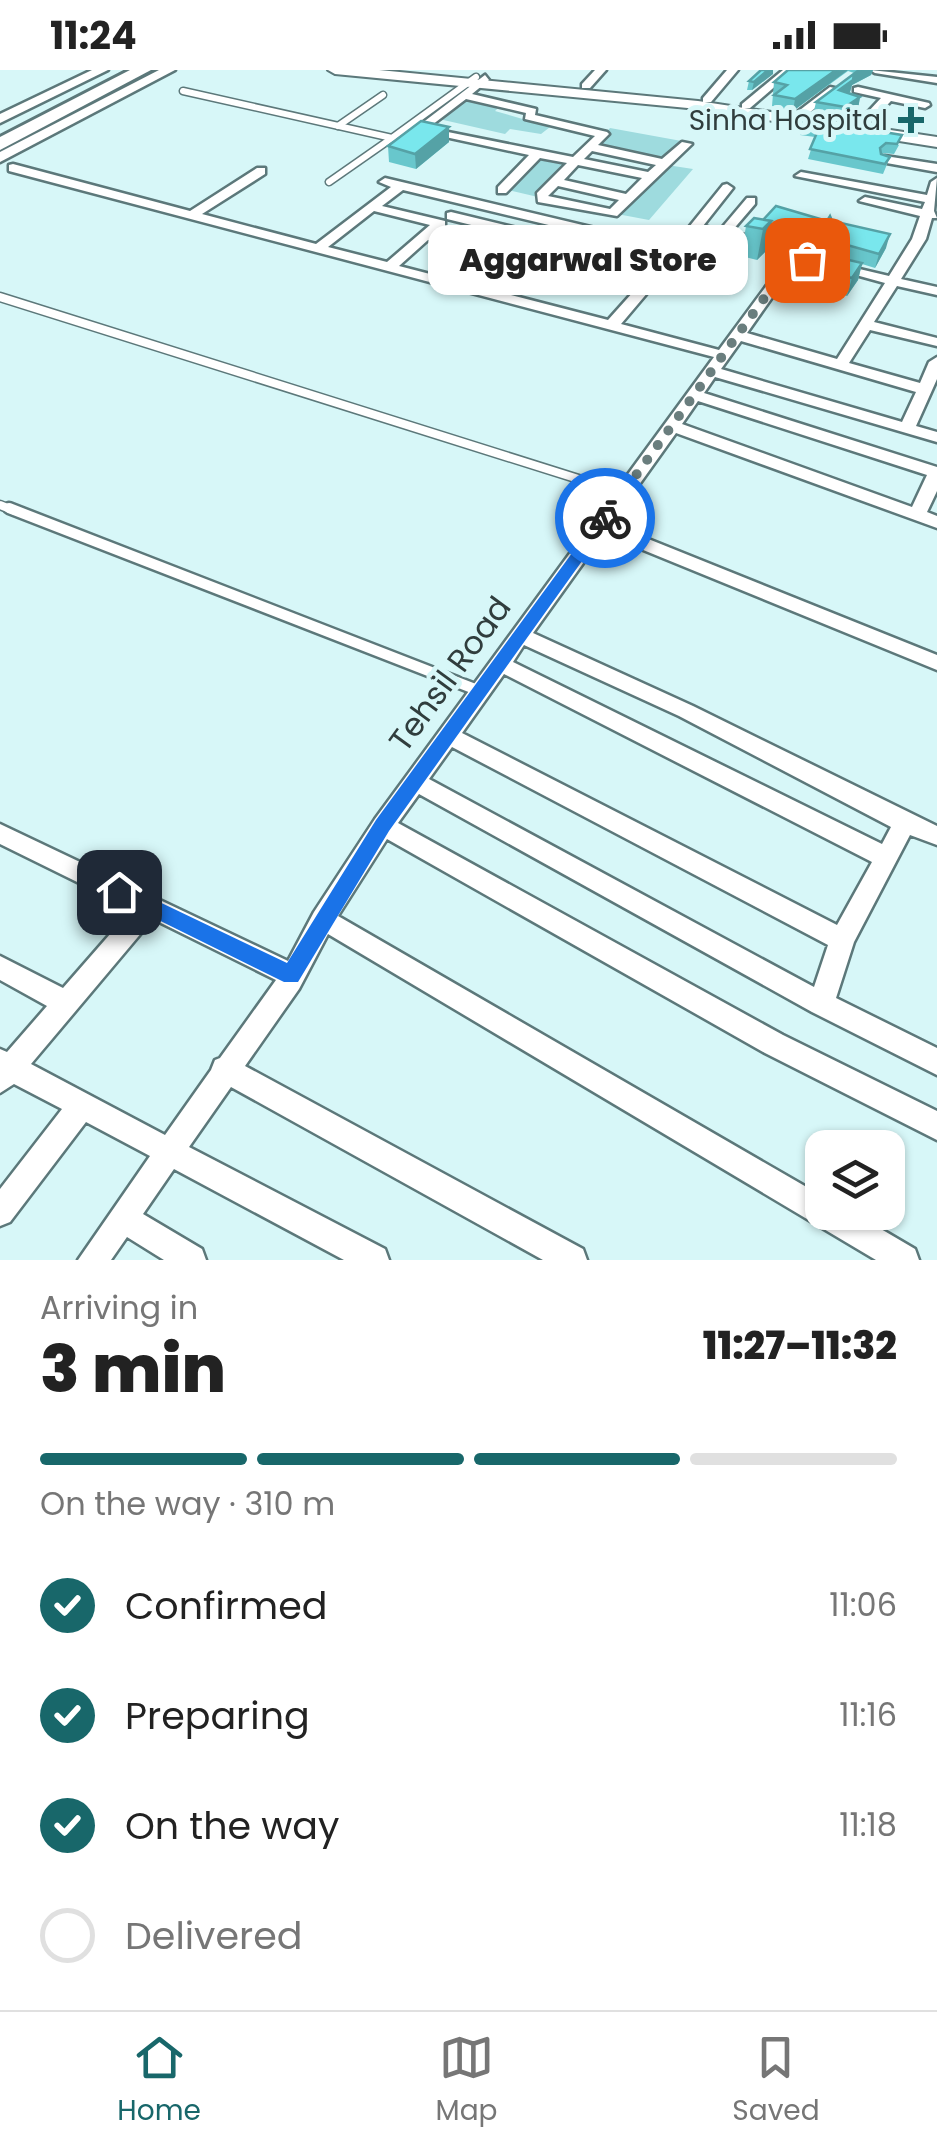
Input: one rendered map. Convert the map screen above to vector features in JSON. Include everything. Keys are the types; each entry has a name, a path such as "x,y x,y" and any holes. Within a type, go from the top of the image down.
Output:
{"highway":[{"path":"0,132 124,70"},
{"path":"0,144 143,70"}],"main road":[{"path":"335,70 698,105 937,139"},
{"path":"383,70 474,83 586,86 707,100 858,127"}],"street":[{"path":"0,119 102,70"},
{"path":"0,158 169,70"},
{"path":"586,86 601,70"},
{"path":"707,100 733,70"},
{"path":"746,106 789,70"},
{"path":"800,114 850,77 937,80"},
{"path":"866,80 888,97 925,105"},
{"path":"646,180 571,166 540,142 529,117 531,111 474,83 419,130 540,142 602,134 589,147 571,166 556,182 540,198 611,213 686,144"},
{"path":"858,127 888,97"},
{"path":"502,190 540,142"},
{"path":"589,147 664,163"},
{"path":"885,160 937,168"},
{"path":"13,168 611,326 937,437"},
{"path":"192,216 260,171"},
{"path":"801,176 931,209"},
{"path":"385,182 674,252"},
{"path":"556,182 628,198"},
{"path":"841,364 914,247 931,209 937,182"},
{"path":"317,249 400,186"},
{"path":"611,326 727,188"},
{"path":"388,268 478,192"},
{"path":"833,195 931,209"},
{"path":"724,234 750,201"},
{"path":"372,208 660,267"},
{"path":"694,228 784,248 794,257 937,291"},
{"path":"426,236 642,289"},
{"path":"894,243 914,247"},
{"name":"Tehsil Road","path":"93,1260 291,975 382,826 794,257"},
{"path":"865,324 937,342"},
{"path":"738,334 923,389"},
{"path":"907,428 920,408 923,389 937,363"},
{"path":"694,395 937,473 916,514"},
{"path":"672,426 937,522"},
{"path":"600,526 937,663"},
{"path":"519,638 536,641 686,711 905,824 937,836"},
{"path":"500,664 887,858"},
{"path":"448,735 842,940"},
{"path":"416,782 821,1004 937,1062"},
{"path":"821,1004 842,940 905,824"},
{"path":"382,826 758,1036 937,1126"},
{"path":"0,833 291,975"},
{"path":"149,906 3,1070 82,1106 374,1260"},
{"path":"323,919 805,1201"},
{"path":"0,968 66,1003"},
{"path":"224,1070 572,1260"},
{"path":"0,1212 82,1106"},
{"path":"123,1218 191,1260"},
{"path":"853,1230 904,1260"}],"lane":[{"path":"329,182 474,83"},
{"path":"183,91 392,138"},
{"path":"338,126 383,95"},
{"path":"0,297 623,493"},
{"path":"0,505 480,691"}],"shaded area":[{"path":"466,100 500,106 495,111 550,127 541,134 510,129 505,134 439,119"},
{"path":"610,128 687,142 667,165 693,169 649,220 617,214 665,165 593,148"},
{"path":"539,158 570,164 538,197 508,190"}],"building":[{"path":"761,70 768,70 754,82 749,81"},
{"path":"788,70 836,70 795,99 774,95 787,85 774,82"},
{"path":"859,70 839,90 860,97 845,107 816,102"},
{"path":"804,119 902,135 897,144 886,143 880,148 881,154 890,157 885,164 810,149 819,128 802,125"},
{"path":"421,121 449,127 415,154 388,146"},
{"path":"776,206 827,221 830,216 832,221 890,234 879,254 763,220"},
{"path":"754,218 771,221 763,229 746,226"},
{"path":"806,250 862,263 852,278 796,264"}],"way so far":[{"path":"605,518 794,257 807,260"}],"place":[{"name":"Sinha Hospital","path":"911,120"},
{"name":"Aggarwal Store","path":"807,260"}],"route":[{"path":"119,892 291,975 382,826 605,518"}]}
